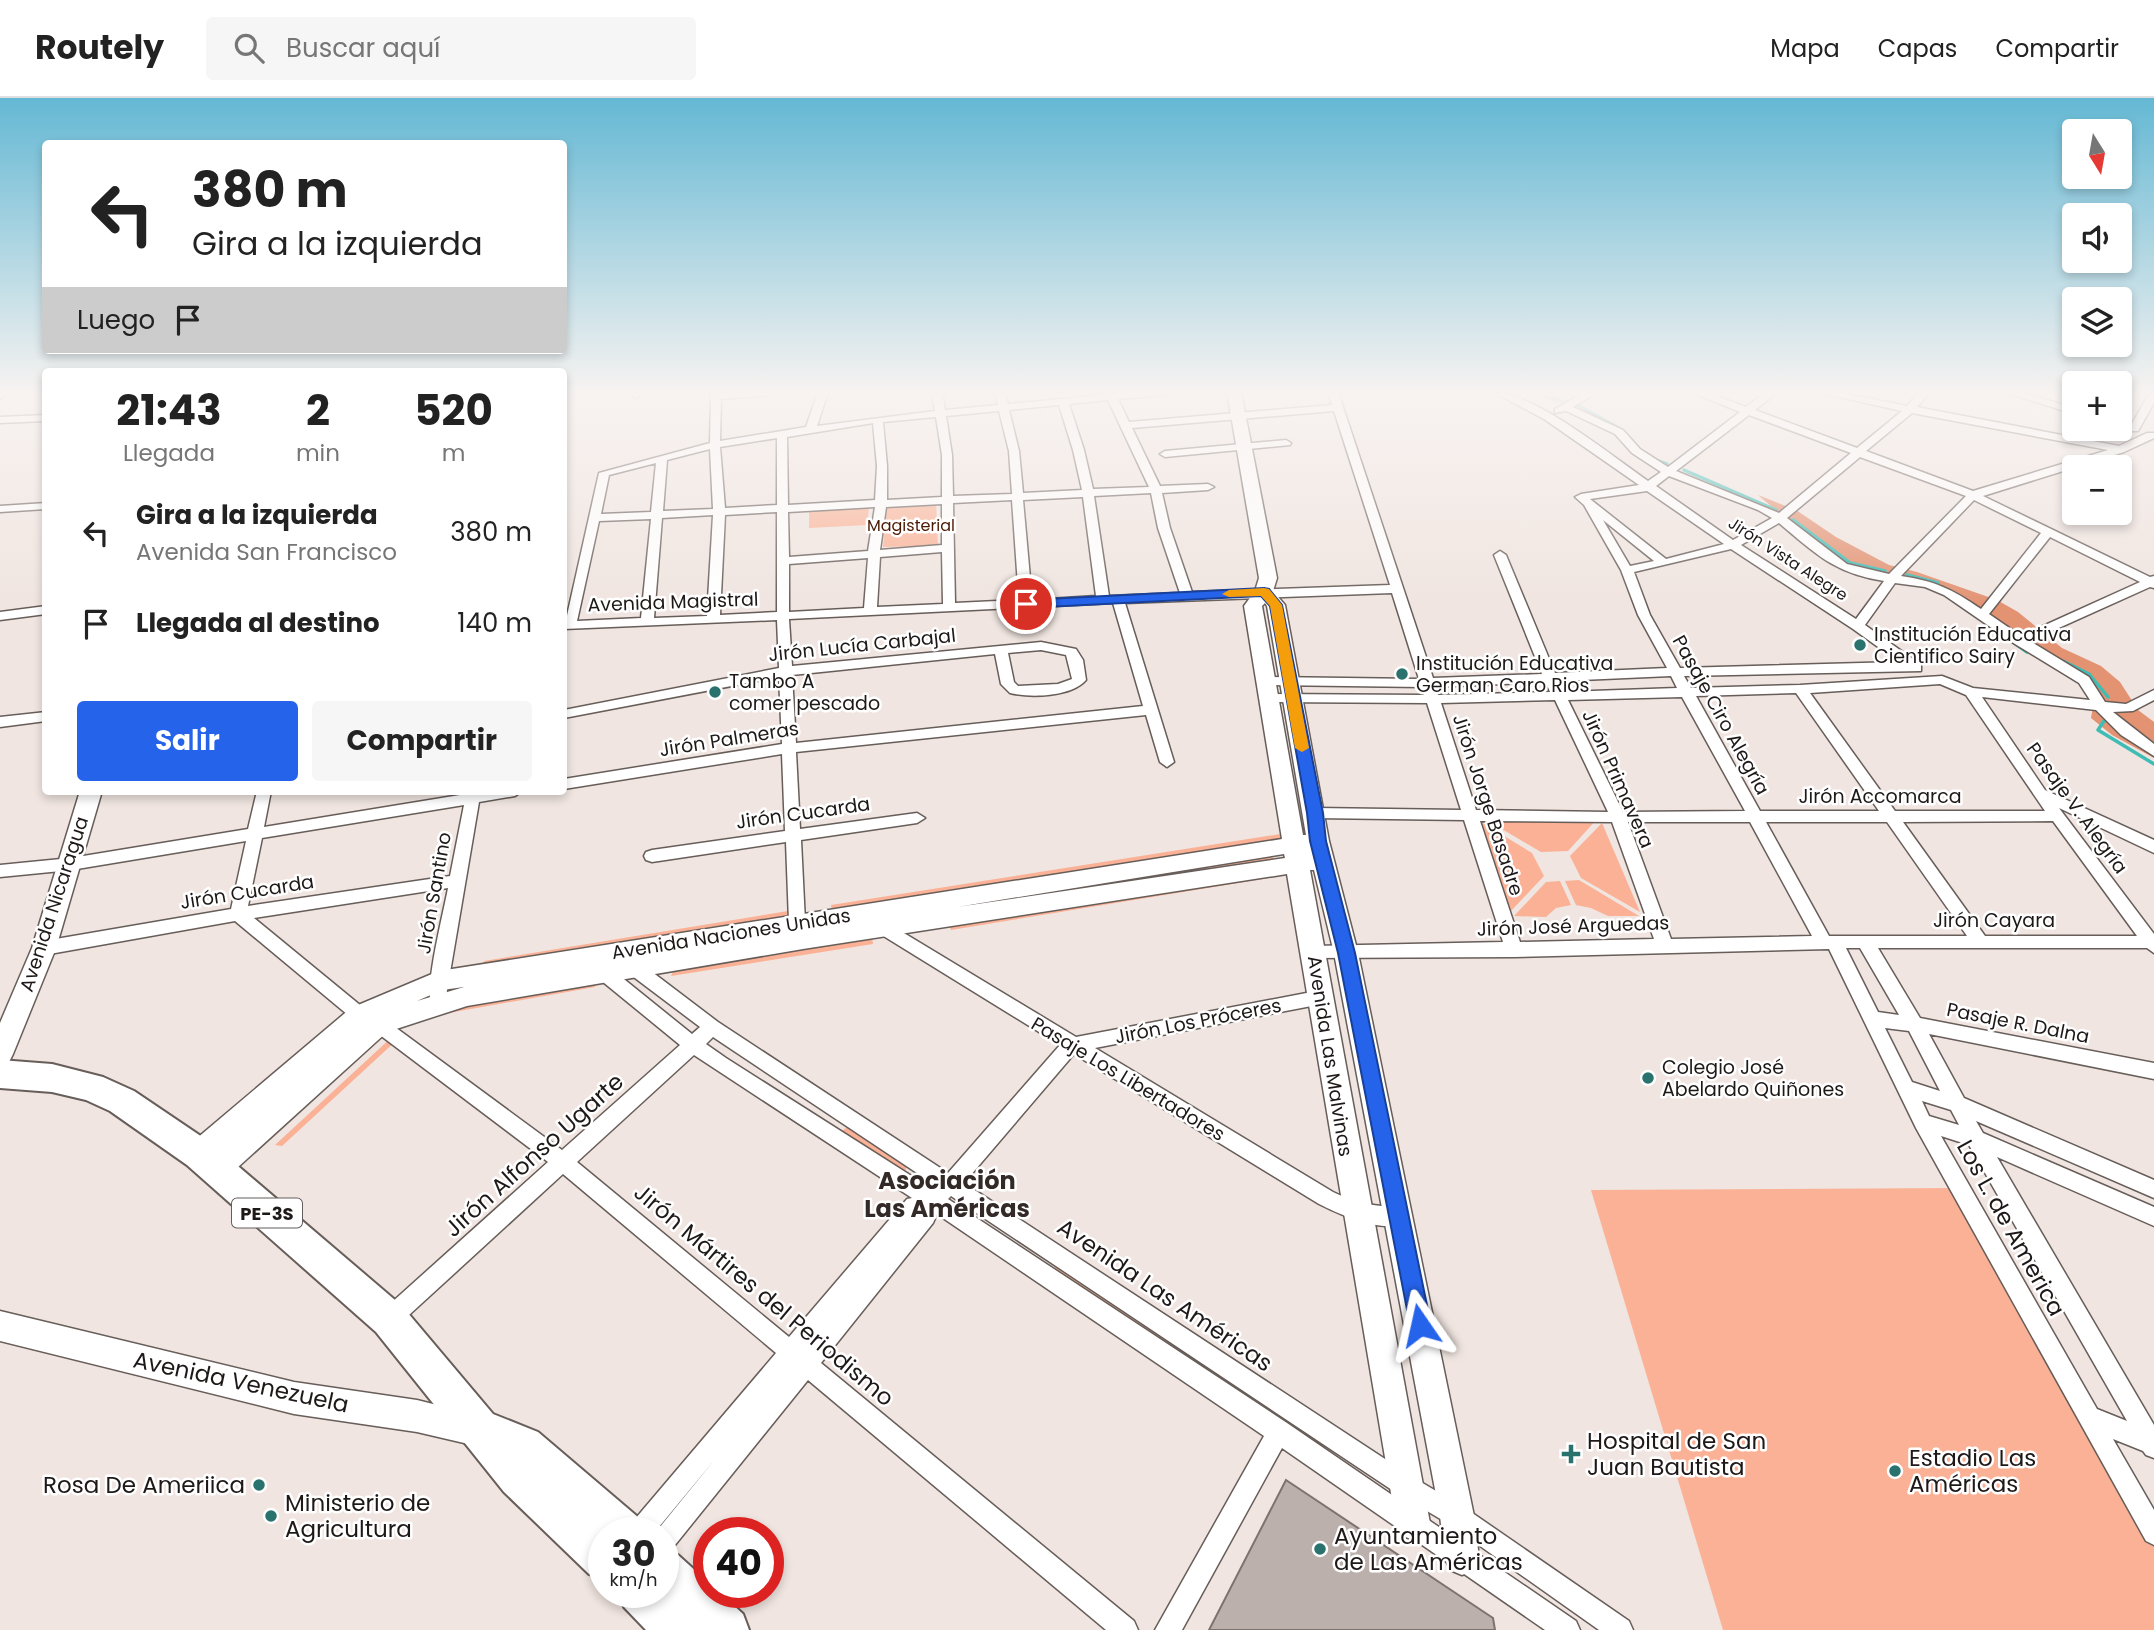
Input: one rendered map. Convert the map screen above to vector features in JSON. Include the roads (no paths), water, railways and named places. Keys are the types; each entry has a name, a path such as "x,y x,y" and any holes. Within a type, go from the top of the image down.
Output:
{"highway":[{"name":"PE-3S","path":"0,1074 52,1078 91,1087 122,1101 207,1161 389,1319 484,1431 520,1478 588,1544"},
{"name":"PE-3S","path":"484,1431 524,1446 606,1517"},
{"path":"679,1585 727,1630"},
{"path":"655,1608 678,1630"}],"street":[{"path":"567,625 604,473 641,463"},
{"path":"647,622 662,463"},
{"path":"713,620 719,511 716,463"},
{"path":"782,463 785,561 783,617 797,922"},
{"path":"870,613 881,503 882,463"},
{"path":"947,463 949,608"},
{"path":"1015,463 1026,604"},
{"path":"1083,463 1090,492 1103,600"},
{"path":"1143,463 1156,489 1164,528 1186,595"},
{"name":"Avenida Las Malvinas","path":"1245,463 1268,578 1264,592 1253,606 1315,813 1307,852 1346,953 1457,1516 1462,1558"},
{"name":"Jirón Jorge Basadre","path":"1357,463 1514,950"},
{"name":"Jirón Vista Alegre","path":"1614,463 1858,626 1913,666 1942,680 1971,692 2128,708 2154,694"},
{"path":"1654,463 1780,518 1843,567 1864,574 1928,584 1948,592 2084,680 2092,688 2100,706 2126,732 2154,751"},
{"path":"1664,563 1581,497 1648,487 1680,463"},
{"path":"1626,569 1664,563 1733,545 1780,518 1845,463"},
{"path":"1892,463 1973,495 2153,582"},
{"path":"1858,626 1893,577 1973,495 2076,463"},
{"path":"594,518 1208,487"},
{"name":"Pasaje Ciro Alegría","path":"1589,506 1626,569 1644,615 1678,672 1754,816 1829,942"},
{"path":"2,513 42,507"},
{"path":"1983,614 2048,532"},
{"path":"785,561 948,548"},
{"name":"Jirón Primavera","path":"1500,555 1551,679 1618,817 1664,944"},
{"path":"2020,641 2153,582"},
{"name":"Avenida Magistral","path":"567,625 870,613 1186,595 1397,589"},
{"path":"1118,599 1167,762"},
{"path":"0,616 42,611"},
{"name":"Jirón Lucía Carbajal","path":"567,713 786,671 1001,649 1041,646 1071,652 1076,660 1079,680 1075,684 1062,687 1015,690 1008,684 1001,649"},
{"path":"1279,690 1678,672 1913,666"},
{"path":"1279,690 1433,699 1800,689 1942,680"},
{"path":"1800,689 1979,940"},
{"name":"Avenida Las Malvinas","path":"1279,690 1307,852 1313,953 1356,1212 1413,1523"},
{"name":"Pasaje V. Alegría","path":"1971,692 2039,792 2153,943"},
{"name":"Jirón Palmeras","path":"567,784 789,748 1151,710"},
{"path":"0,722 42,717"},
{"path":"2039,792 2154,847"},
{"name":"Avenida Nicaragua","path":"0,1054 44,948 90,795"},
{"path":"238,914 263,795"},
{"path":"0,871 71,864 468,795"},
{"name":"Jirón Santino","path":"438,992 473,795"},
{"name":"Jirón Accomarca","path":"1315,813 1618,817 2058,816"},
{"name":"Jirón Cucarda","path":"652,856 917,818"},
{"name":"Avenida Naciones Unidas","path":"609,963 1307,852"},
{"name":"Jirón Cucarda","path":"44,948 238,914 457,881"},
{"name":"Jirón Mártires del Periodismo","path":"238,914 369,1020 564,1163 1125,1630"},
{"name":"Avenida Naciones Unidas","path":"207,1161 369,1020 438,992 467,996 797,922 878,919"},
{"name":"Pasaje Los Libertadores","path":"878,919 1071,1045 1326,1198 1356,1212 1399,1216"},
{"name":"Jirón Cayara","path":"1829,942 1979,940 2153,943"},
{"name":"Jirón José Arguedas","path":"1313,953 1829,942"},
{"name":"Los L. de America","path":"1829,942 1873,1019 1923,1122 2154,1532"},
{"name":"Los L. de America","path":"1865,942 2153,1444"},
{"path":"609,963 692,1045 933,1200 1279,1431 1567,1630"},
{"name":"Avenida Las Américas","path":"609,963 712,1027 1406,1486 1457,1516 1620,1630"},
{"name":"Jirón Los Próceres","path":"1071,1045 1322,997"},
{"name":"Pasaje R. Dalna","path":"1873,1019 1914,1024 2154,1071"},
{"name":"Jirón Alfonso Ugarte","path":"389,1319 712,1027"},
{"path":"653,1517 926,1216 933,1200 951,1184 1071,1045"},
{"path":"1908,1088 1957,1104 2154,1189"},
{"path":"1923,1122 1976,1139 2154,1217"},
{"name":"Avenida Venezuela","path":"0,1326 293,1398 417,1416 484,1431"},
{"path":"679,1520 798,1358"},
{"path":"2090,1418 2153,1444"},
{"path":"1168,1630 1279,1431"}],"waterway":[{"path":"1684,470 1776,510"},
{"path":"1793,520 1850,563 1885,571"},
{"path":"1907,575 1938,583"},
{"path":"1993,628 2027,652"},
{"path":"2063,661 2089,674 2108,697"},
{"path":"2104,721 2098,730 2154,764"}],"place":[{"name":"Institución Educativa Cientifico Sairy","path":"1860,645"},
{"name":"Institución Educativa German Caro Rios","path":"1402,674"},
{"name":"Tambo A comer pescado","path":"715,692"},
{"name":"Colegio José Abelardo Quiñones","path":"1648,1078"},
{"name":"Hospital de San Juan Bautista","path":"1571,1454"},
{"name":"Estadio Las Américas","path":"1895,1471"},
{"name":"Rosa De Ameriica","path":"259,1485"},
{"name":"Ministerio de Agricultura","path":"271,1516"},
{"name":"Ayuntamiento de Las Américas","path":"1320,1549"}],"district":[{"name":"Asociación Las Américas","path":"947,1194"}],"park label":[{"name":"Magisterial","path":"911,525"}]}
